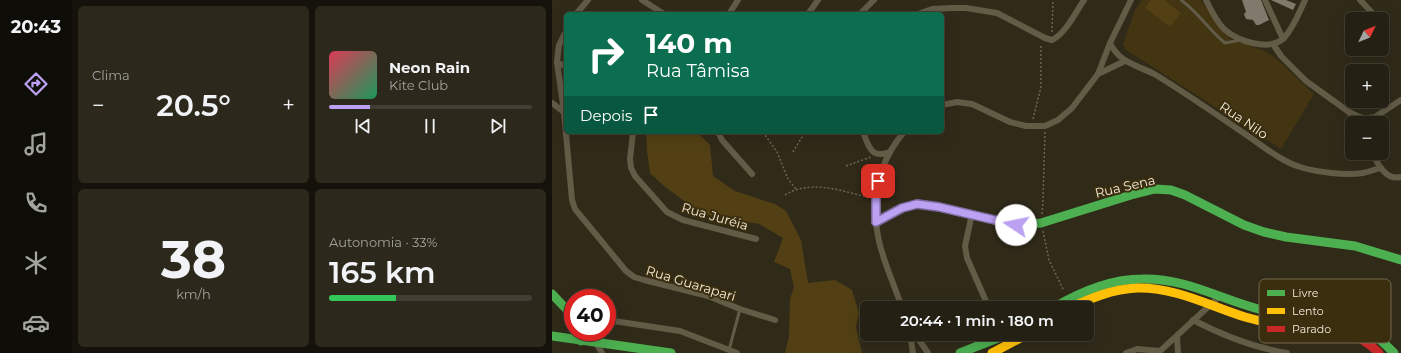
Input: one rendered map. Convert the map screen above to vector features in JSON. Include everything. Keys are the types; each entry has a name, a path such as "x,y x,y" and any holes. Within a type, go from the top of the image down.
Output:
{"main road":[{"name":"Rua Sena","path":"876,222 902,208 917,204 972,214 1016,225 1041,223 1131,195 1155,190 1171,190 1185,195 1244,225 1264,232 1286,237 1354,246 1401,260"},
{"path":"1064,301 1097,286 1116,281 1155,278 1173,280 1259,308"},
{"path":"1087,301 1119,290 1153,288 1171,292 1259,321"},
{"path":"552,294 564,307"},
{"path":"552,336 581,342 671,353"},
{"path":"960,353 989,341"},
{"path":"992,353 1015,341"},
{"path":"1366,343 1379,353"},
{"path":"1383,343 1394,353"}],"street":[{"path":"578,12 588,0"},
{"path":"642,0 661,12"},
{"path":"730,12 738,0"},
{"path":"809,12 818,0"},
{"path":"862,12 874,0"},
{"path":"924,12 932,9 966,8 997,13 1041,36 1052,40 1059,35 1067,25 1084,0"},
{"path":"944,105 957,102 972,104 1010,122 1026,126 1045,126 1058,120 1072,108 1098,74 1110,43 1131,0"},
{"path":"1206,0 1224,29 1241,40 1265,44 1273,44 1283,39 1296,20 1305,0"},
{"path":"1265,0 1283,39"},
{"path":"1360,0 1371,12"},
{"name":"Rua Guarapari","path":"564,35 559,45 557,62 564,112"},
{"name":"Rua Nilo","path":"1110,43 1114,51 1125,61 1154,74 1191,97 1277,156 1298,167 1322,172 1341,173 1363,173 1381,168"},
{"path":"1273,44 1281,56 1306,81 1349,112 1358,116"},
{"path":"1098,74 1125,61"},
{"path":"557,62 564,66"},
{"path":"1377,116 1401,100"},
{"path":"552,103 564,112"},
{"path":"1349,112 1352,116"},
{"name":"Rua Guarapari","path":"566,134 572,200 575,209 626,270 634,277 708,296 740,309 774,320"},
{"name":"Rua Juréia","path":"634,134 630,159 631,168 635,176 667,212 683,220 756,239"},
{"path":"719,134 724,143 752,174"},
{"path":"864,134 872,152 877,155 890,152"},
{"path":"900,301 879,242 876,222 876,189 883,163 903,134"},
{"path":"1376,160 1388,176 1397,178 1401,177"},
{"path":"972,214 965,246 967,258 986,301"},
{"path":"1126,353 1137,349 1159,352 1220,296"},
{"path":"1193,320 1210,328 1267,349 1287,353"},
{"path":"616,321 680,331 737,353"},
{"path":"1177,336 1178,353"},
{"path":"911,341 913,353"},
{"path":"920,341 928,353"},
{"path":"596,343 602,353"}],"lane":[{"path":"1180,0 1225,43 1241,40"},
{"path":"729,350 740,309"}],"path":[{"path":"1052,40 1053,0"},
{"path":"1032,126 1041,87 1041,36"},
{"path":"1045,126 1044,201 1041,223 1050,260 1068,298"},
{"path":"764,134 777,152 788,179 796,189"},
{"path":"792,152 804,134"},
{"path":"846,166 877,155"},
{"path":"785,195 796,189 806,187 830,188 876,199"},
{"path":"1267,349 1268,343"}],"shaded area":[{"path":"1142,0 1201,0 1230,39 1267,52 1277,59 1314,94 1281,149 1126,50 1123,44 1135,10"},
{"path":"1151,0 1164,0 1181,13 1170,27 1145,8"},
{"path":"646,134 699,134 710,145 713,176 735,191 775,204 786,211 801,240 808,283 835,280 852,290 859,313 856,327 862,353 785,353 789,337 790,299 794,287 790,269 774,262 783,238 759,224 702,214 664,186 650,173"}],"building":[{"path":"1242,0 1261,0 1269,20 1256,25 1253,20 1246,19 1244,14 1246,12"},
{"path":"1271,0 1286,0 1296,4 1293,10"}],"traffic: fast":[{"path":"876,222 902,208 917,204 939,207 1016,225 1041,223 1131,195 1155,189 1171,190 1185,195 1244,225 1264,232 1286,237 1355,246 1401,260"},
{"path":"1066,301 1107,284 1118,281 1142,279 1188,285 1259,309"},
{"path":"552,294 564,307"},
{"path":"552,336 671,353"},
{"path":"960,353 990,341"},
{"path":"1383,343 1394,353"}],"traffic: slow":[{"path":"1087,301 1119,290 1137,288 1151,289 1179,294 1232,313 1259,320"},
{"path":"992,353 1015,341"}],"traffic: jam":[{"path":"1367,343 1379,353"}],"route":[{"path":"878,181 875,206 876,222 902,208 917,204 972,214 1016,225"}]}
